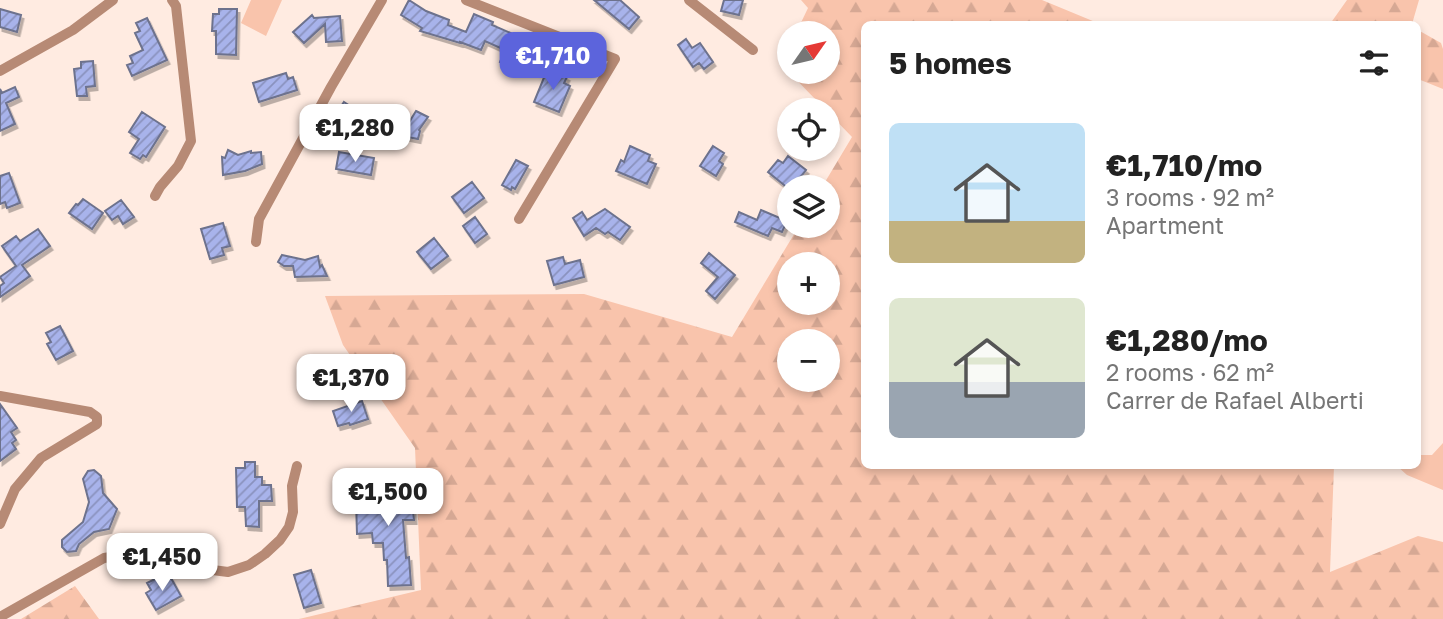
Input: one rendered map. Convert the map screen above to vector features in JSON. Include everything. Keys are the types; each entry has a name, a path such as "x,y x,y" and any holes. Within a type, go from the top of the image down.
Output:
{"street":[{"path":"0,71 73,30 113,0"},
{"path":"155,196 178,166 191,141 176,6 172,0"},
{"path":"256,242 259,219 382,0"},
{"path":"467,0 615,58 519,219"},
{"path":"689,0 753,50"},
{"path":"0,396 90,412 97,417 97,424 41,458 15,489 0,524"},
{"path":"0,617 104,558 143,552 179,558 205,569 228,572 249,565 280,540 289,527 293,512 292,486 297,466"}],"green space":[{"path":"251,0 282,0 266,36 241,23"},
{"path":"801,0 1042,0 1093,21 861,21 861,469 1334,469 1330,572 1418,536 1443,542 1443,619 299,619 421,590 415,448 343,345 325,296 584,294 732,337 777,262 777,315 840,315 840,252 783,252 792,238 840,238 840,175 829,175 852,137 840,125 840,98 814,98 800,84 840,84 840,21 802,21 808,8"},
{"path":"1347,0 1419,0 1413,21 1332,21"},
{"path":"1421,32 1441,43 1443,89 1421,80"},
{"path":"1443,443 1443,490 1407,475 1400,469 1421,469 1421,455 1432,455"},
{"path":"75,586 99,619 21,619"}],"building":[{"path":"409,0 426,11 449,20 448,25 466,32 474,14 529,41 516,70 500,62 505,50 485,41 481,50 420,31 422,28 401,15"},
{"path":"594,0 620,0 639,17 629,29"},
{"path":"724,0 743,0 739,15 721,11"},
{"path":"0,9 21,15 17,32 0,27"},
{"path":"219,9 237,9 236,55 216,54 216,31 212,31 213,14 219,14"},
{"path":"312,15 314,18 340,16 342,41 326,42 325,24 304,43 293,32"},
{"path":"147,18 167,60 132,76 127,65 133,63 130,56 143,50 135,33 140,31 136,23"},
{"path":"686,39 692,48 700,43 713,62 704,69 699,63 693,67 678,45"},
{"path":"93,61 95,86 86,87 87,96 77,96 74,69 81,68 81,62"},
{"path":"555,72 567,77 564,83 570,86 559,112 534,102 545,75 552,78"},
{"path":"286,73 288,79 293,77 297,90 259,102 253,83"},
{"path":"15,87 19,97 6,103 15,124 0,131 0,89 2,93"},
{"path":"344,102 364,115 388,122 382,133 351,123 348,126 334,117"},
{"path":"416,111 428,117 419,130 418,139 403,136 408,124"},
{"path":"142,112 165,127 146,157 143,155 140,159 130,153 139,139 129,132"},
{"path":"630,146 650,155 648,161 656,164 647,184 616,171 621,160 624,162"},
{"path":"713,146 724,153 719,161 723,164 716,176 700,166"},
{"path":"228,150 238,155 251,151 261,152 262,164 245,171 223,175 222,157 225,158"},
{"path":"339,152 374,158 371,175 336,169"},
{"path":"516,160 528,166 515,189 512,187 511,190 502,185"},
{"path":"777,161 794,161 806,170 802,175 777,175 777,179 768,172"},
{"path":"9,173 20,203 7,208 5,202 0,204 0,176"},
{"path":"472,182 484,198 464,213 452,197"},
{"path":"83,199 103,213 92,229 69,213"},
{"path":"121,200 134,217 123,224 118,216 112,220 105,211"},
{"path":"605,209 630,227 620,240 596,228 584,236 573,218 582,212 587,220"},
{"path":"761,210 777,217 777,230 772,228 768,236 735,222 739,212 757,220"},
{"path":"475,217 487,234 475,243 463,226"},
{"path":"223,223 230,246 222,248 224,255 210,259 201,229"},
{"path":"38,229 50,246 22,265 30,276 0,297 0,286 4,283 0,277 16,266 2,246 16,236 20,241"},
{"path":"434,238 448,256 431,269 417,252"},
{"path":"709,253 735,275 715,299 706,291 718,277 701,263"},
{"path":"282,255 305,260 318,256 320,267 322,265 327,276 295,277 293,266 284,266 278,262"},
{"path":"563,257 565,264 580,260 584,277 554,285 547,261"},
{"path":"60,326 73,351 56,360 47,344 51,342 46,333"},
{"path":"362,401 368,419 338,426 333,411"},
{"path":"0,404 17,428 11,432 16,440 12,443 16,449 0,461"},
{"path":"245,462 255,462 255,477 262,477 262,485 271,485 272,501 259,501 259,527 246,526 245,507 237,507 236,468 245,468"},
{"path":"94,470 101,476 103,493 117,509 109,529 94,532 79,544 76,551 67,552 62,547 62,540 83,522 89,502 83,479 88,471"},
{"path":"398,477 399,499 405,499 406,511 413,511 414,520 403,520 411,585 388,586 383,543 373,543 372,533 357,534 356,501 377,500 376,478"},
{"path":"311,570 321,603 304,608 294,575"},
{"path":"159,577 163,583 171,578 181,596 156,610 146,593 151,590 147,583"}]}
